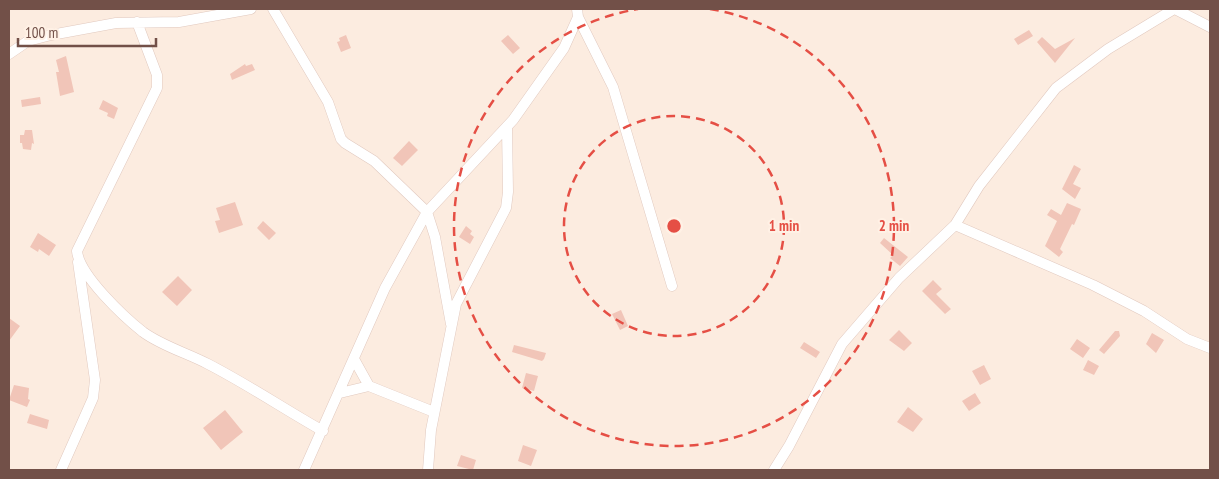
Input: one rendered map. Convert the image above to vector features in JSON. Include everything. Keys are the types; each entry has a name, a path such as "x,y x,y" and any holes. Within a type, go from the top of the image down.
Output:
{"street":[{"path":"9,54 28,41 116,23 179,22 251,9"},
{"path":"273,9 328,102 341,139 374,162 427,212 435,237 451,324"},
{"path":"774,470 790,446 842,344 899,278 955,225 979,186 1020,131 1056,88 1108,49 1175,9 1210,27"},
{"path":"304,470 396,266 427,212 507,127 564,48 577,13"},
{"path":"577,13 613,87 672,286"},
{"path":"61,470 93,398 95,380 77,251 157,88 157,75 137,22"},
{"path":"428,470 434,412 451,324 462,289 506,208 508,192 507,127"},
{"path":"955,225 1093,285 1144,311 1187,338 1210,348"},
{"path":"77,258 84,270 112,304 144,333 208,364 323,431"},
{"path":"354,359 369,386"},
{"path":"340,393 369,386 434,412"}],"building":[{"path":"1029,30 1033,36 1018,45 1014,39"},
{"path":"346,35 351,48 341,52 337,42 340,41 339,38"},
{"path":"508,35 520,48 513,54 501,41"},
{"path":"1042,37 1055,49 1075,38 1055,63 1037,42"},
{"path":"66,56 74,92 60,96 56,72 59,72 56,60"},
{"path":"245,64 246,66 252,64 255,70 232,80 230,74"},
{"path":"40,97 41,104 22,107 21,100"},
{"path":"103,100 118,108 114,119 107,116 108,113 99,109"},
{"path":"25,130 32,130 34,144 32,143 31,150 23,149 22,143 20,143 20,135 24,135"},
{"path":"409,141 418,150 402,166 393,158"},
{"path":"1074,165 1081,169 1073,184 1081,188 1075,199 1062,189"},
{"path":"235,202 243,225 219,233 215,221 220,220 216,208"},
{"path":"1067,203 1081,209 1060,249 1063,252 1059,257 1045,246 1057,221 1047,215 1051,209 1061,215"},
{"path":"263,221 276,233 269,240 257,228"},
{"path":"466,226 472,231 470,234 474,237 470,244 459,237"},
{"path":"38,233 56,245 49,256 39,249 38,252 30,247"},
{"path":"884,238 908,257 900,266 890,258 893,255 880,243"},
{"path":"178,276 192,290 177,306 162,292"},
{"path":"933,280 942,289 936,294 951,309 945,314 922,291"},
{"path":"621,310 628,326 620,330 612,314"},
{"path":"9,318 20,326 9,341"},
{"path":"899,330 912,343 904,351 889,340"},
{"path":"1115,331 1119,331 1120,336 1104,354 1099,350"},
{"path":"1152,333 1164,340 1156,353 1146,344"},
{"path":"1077,339 1090,348 1083,358 1070,349"},
{"path":"804,342 820,352 816,358 800,348"},
{"path":"514,345 546,353 544,359 542,361 512,352"},
{"path":"1088,360 1099,366 1094,375 1083,370"},
{"path":"984,365 991,379 980,385 972,371"},
{"path":"526,373 538,376 534,391 522,388"},
{"path":"14,385 29,388 28,399 30,400 27,407 9,400"},
{"path":"975,393 981,403 969,411 962,401"},
{"path":"908,407 923,419 913,432 897,422"},
{"path":"225,410 243,432 221,450 203,428"},
{"path":"30,414 49,420 47,429 27,423"},
{"path":"523,445 537,450 531,466 518,461"},
{"path":"461,455 476,460 473,470 457,466"}]}
